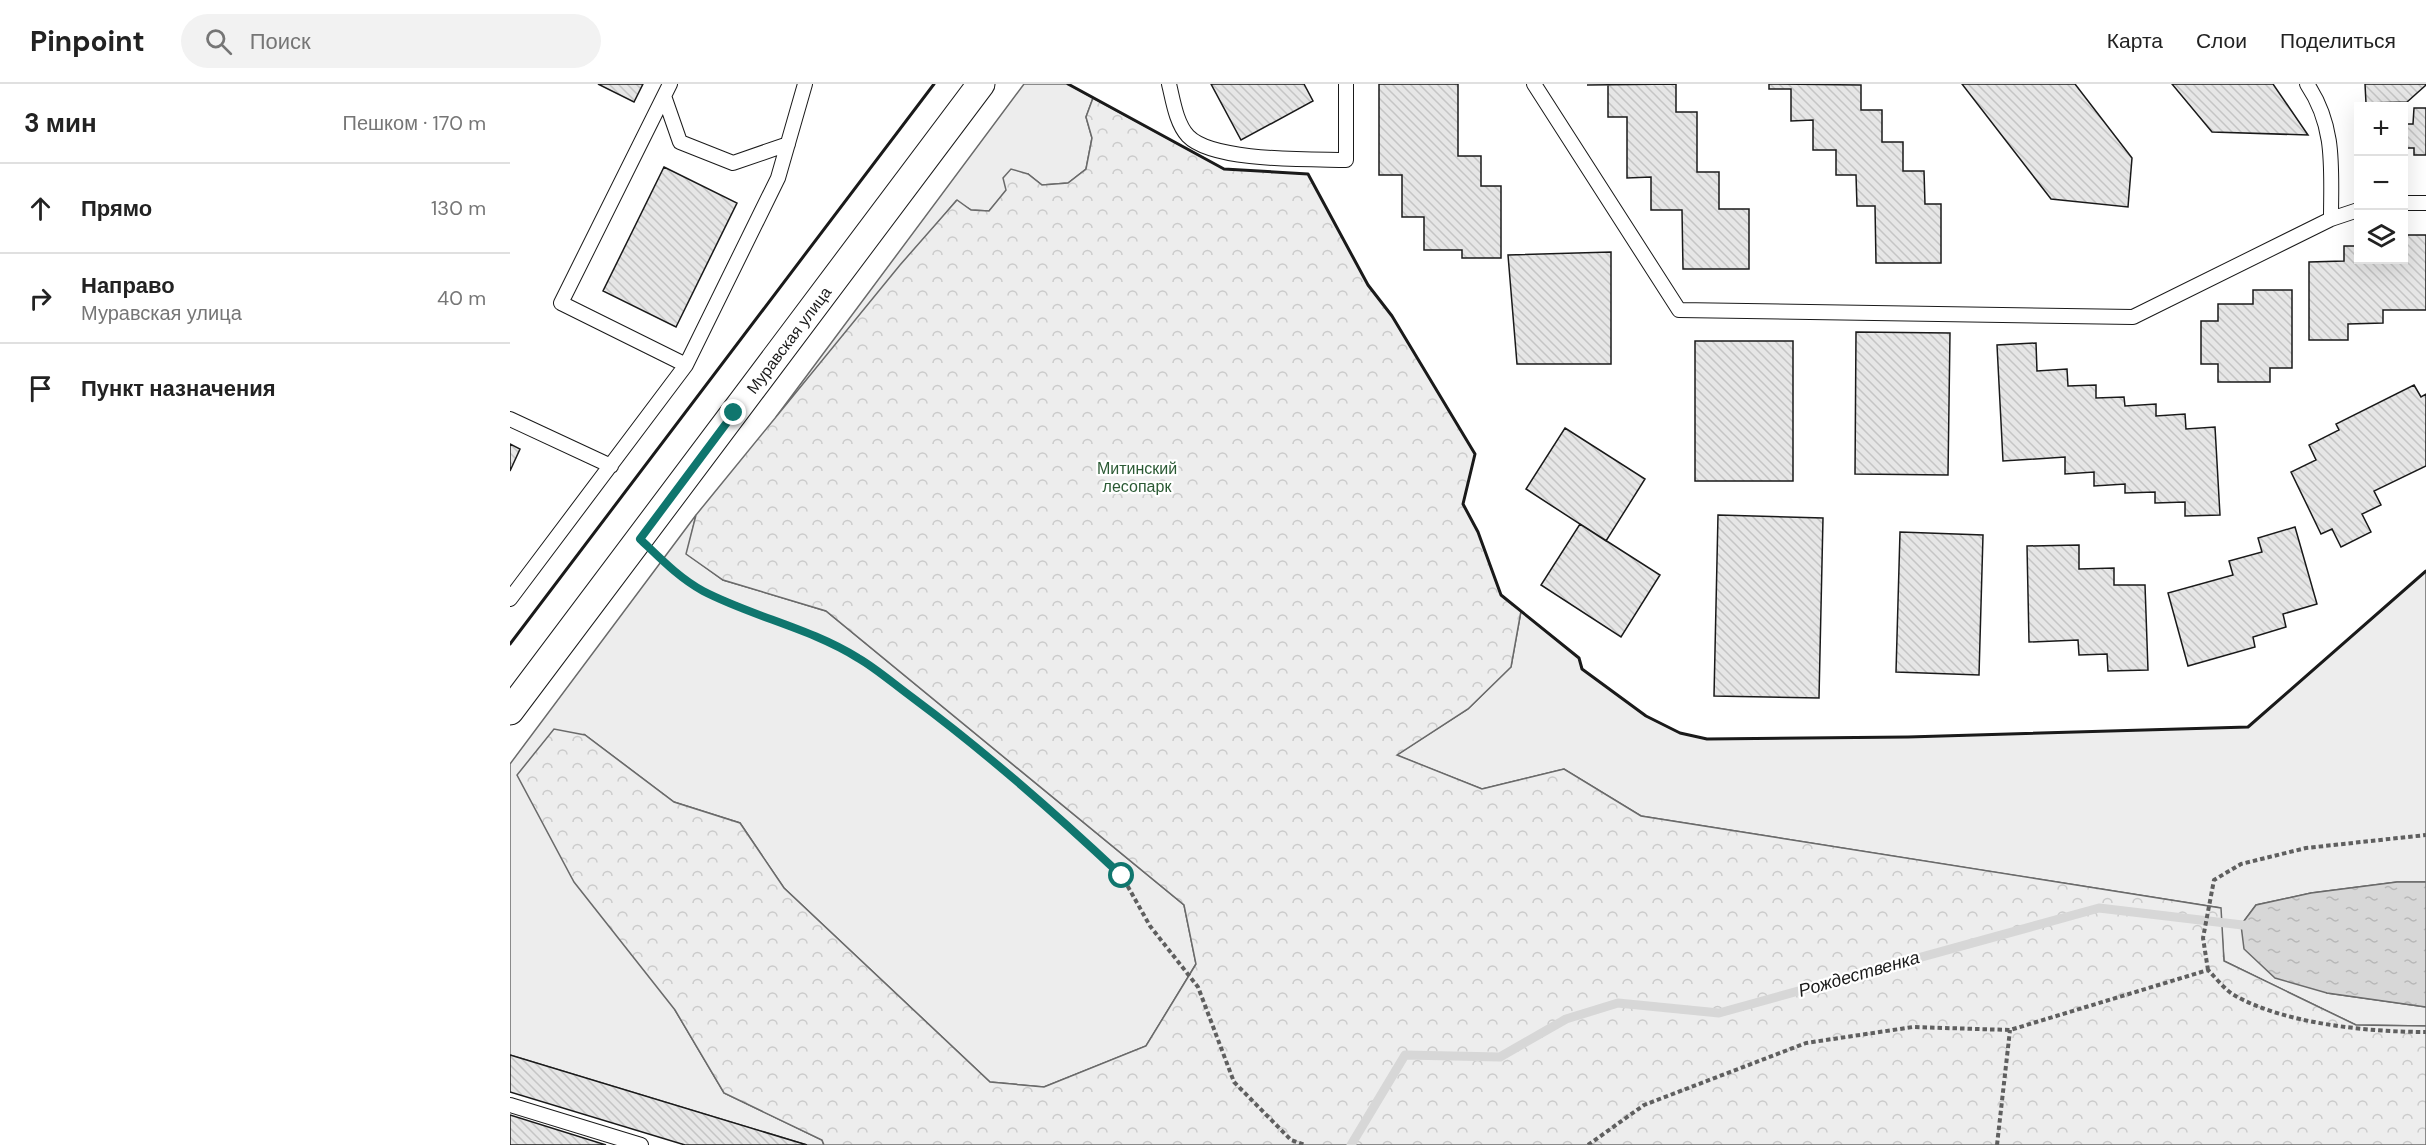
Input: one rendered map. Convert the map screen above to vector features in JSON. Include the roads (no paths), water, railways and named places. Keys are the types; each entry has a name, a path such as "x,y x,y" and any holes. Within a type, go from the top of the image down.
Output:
{"street":[{"name":"Муравская улица","path":"510,711 981,84"}],"lane":[{"path":"510,599 686,366 778,178 805,84"},
{"path":"1169,84 1175,110 1186,135 1199,145 1249,157 1346,160 1346,84"},
{"path":"1534,84 1679,310 2133,317 2331,219 2354,211"},
{"path":"2307,84 2327,123 2331,156 2331,219"},
{"path":"667,90 680,142 733,164 788,144"},
{"path":"667,90 561,303 686,366"},
{"path":"2408,203 2426,203"},
{"path":"510,419 611,466"},
{"path":"510,1105 641,1145"}],"water":[{"path":"2397,882 2426,882 2426,1007 2327,993 2275,978 2244,949 2241,925 2256,905 2311,893"}],"waterway":[{"name":"Рождественка","path":"1351,1145 1405,1055 1500,1057 1566,1019 1618,1003 1719,1013 2099,908 2251,926"}],"park label":[{"name":"Митинский лесопарк","path":"1137,477"}]}
